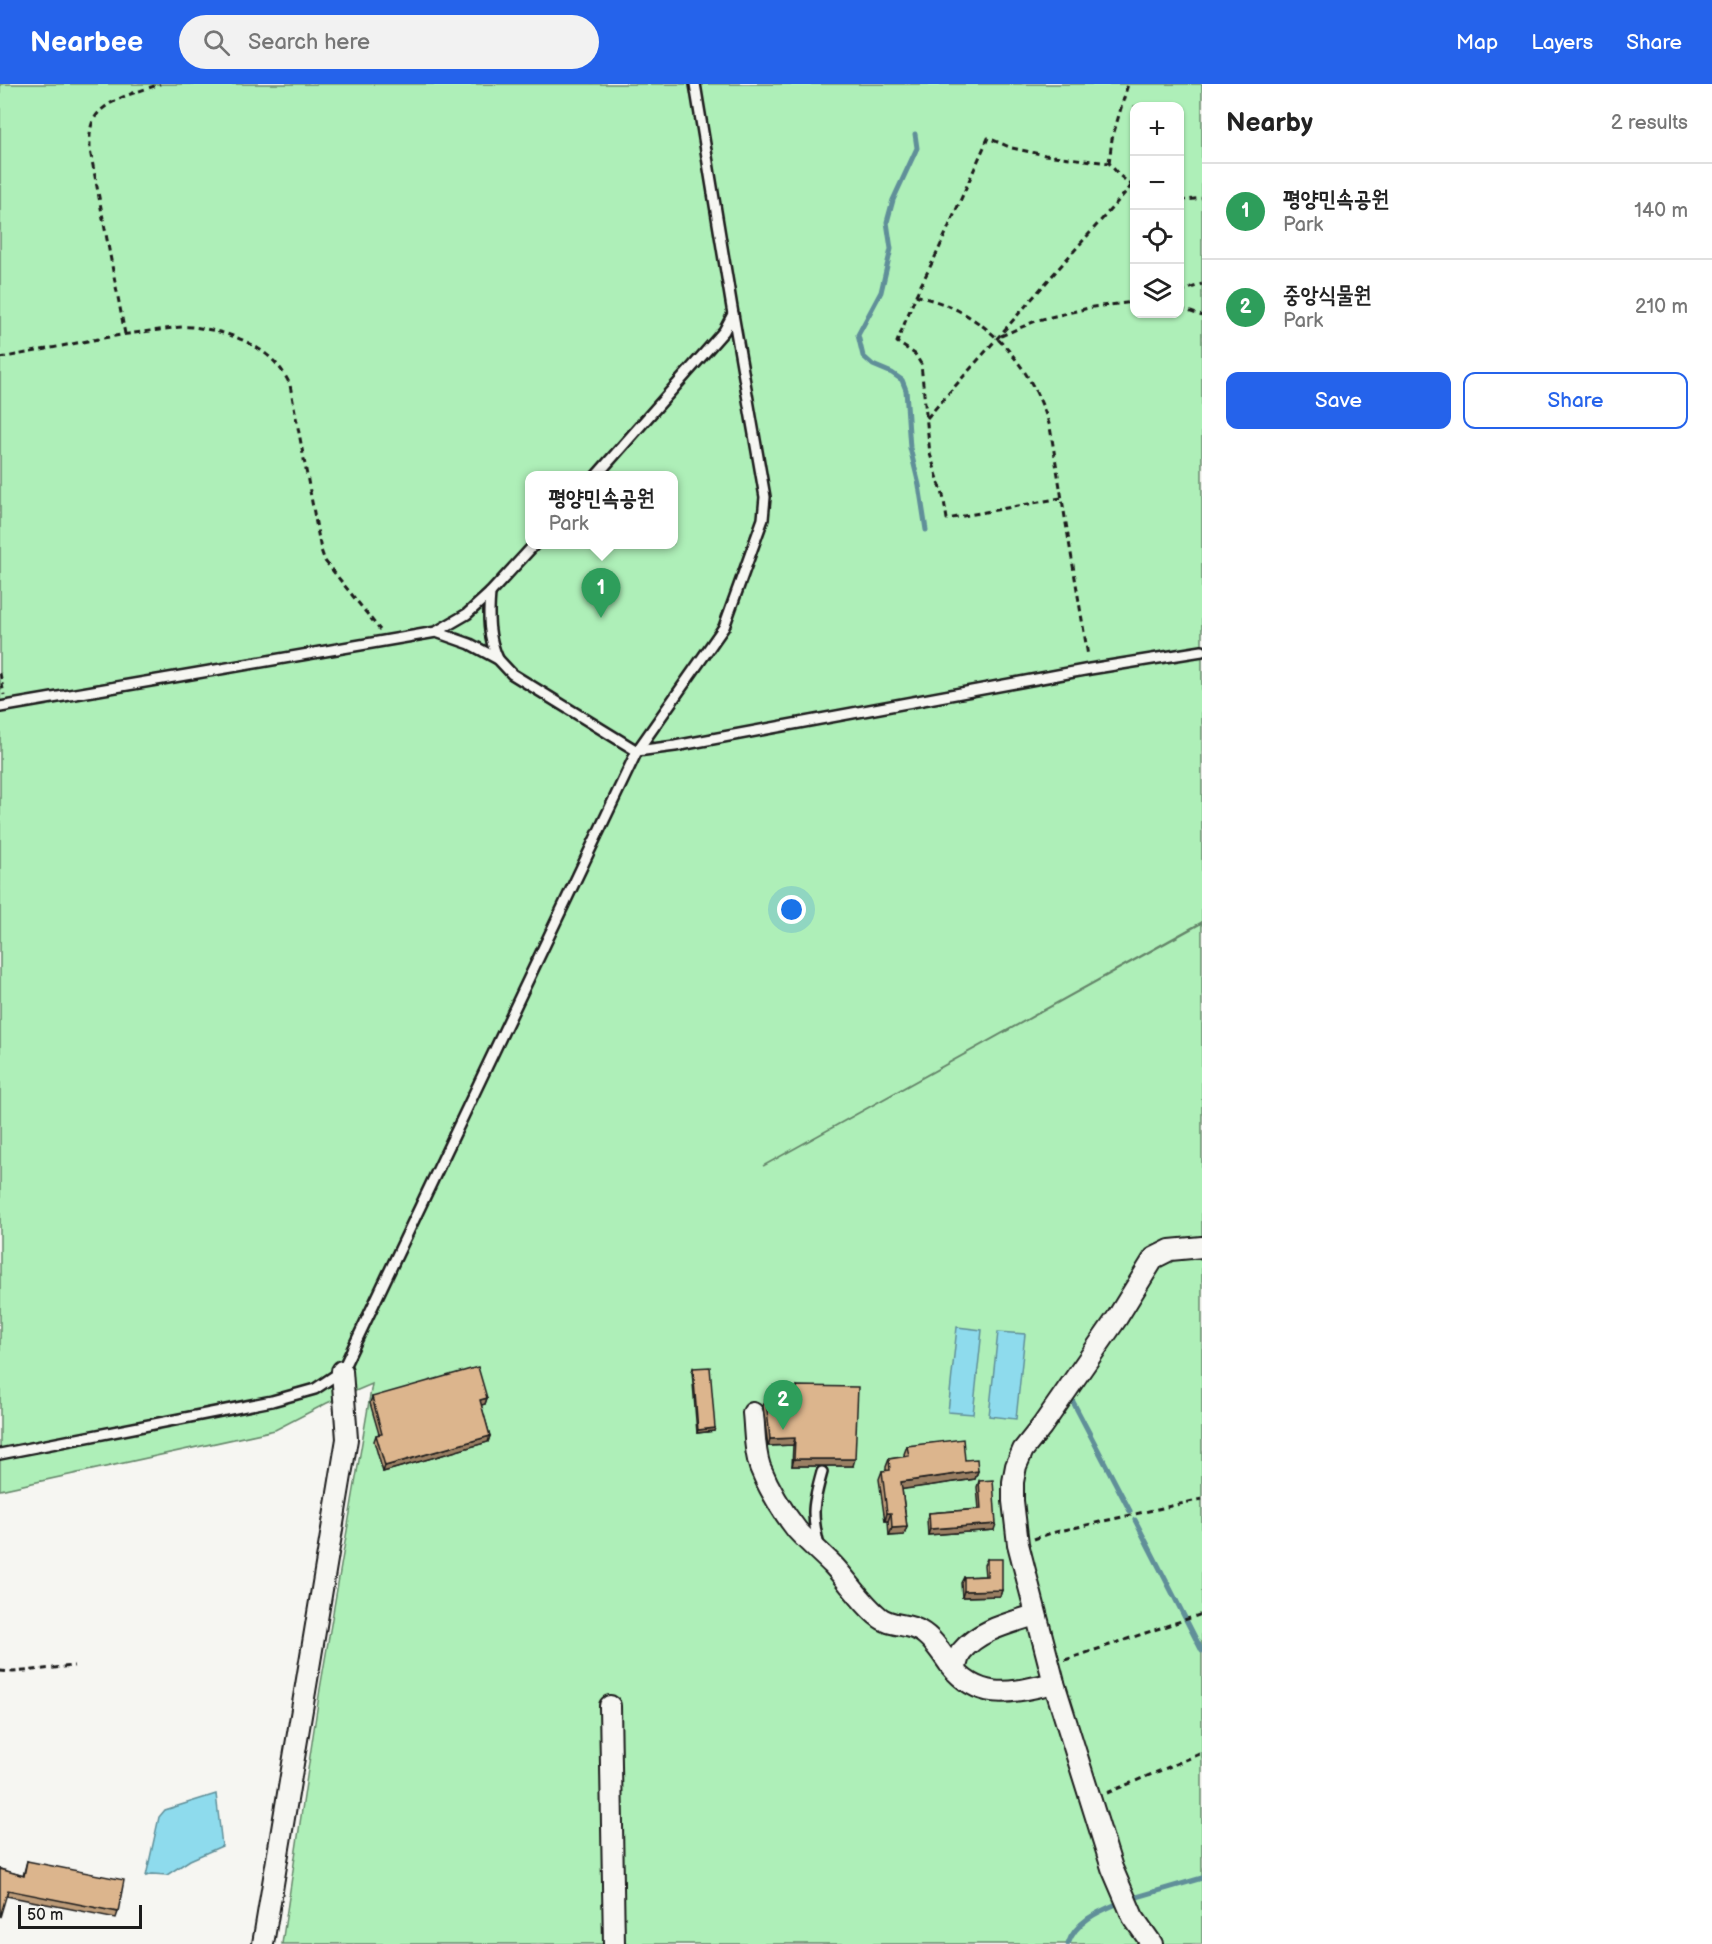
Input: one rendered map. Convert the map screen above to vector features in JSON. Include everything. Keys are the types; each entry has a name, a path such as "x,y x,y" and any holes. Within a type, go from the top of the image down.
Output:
{"street":[{"path":"1152,1944 1133,1917 1124,1897 1090,1800 1051,1674 1018,1544 1013,1482 1023,1450 1117,1318 1154,1258 1170,1250 1202,1247"},
{"path":"263,1944 347,1439 342,1371"},
{"path":"753,1413 760,1467 775,1496 797,1530 878,1617 889,1623 920,1630 971,1685 993,1692 1018,1691 1051,1674"},
{"path":"955,1670 960,1653 973,1642 996,1627 1035,1615"},
{"path":"610,1706 614,1944"}],"lane":[{"path":"0,1454 272,1401 315,1389 342,1371 638,751 724,627 763,519 765,497 696,84"},
{"path":"600,471 724,331 733,314"},
{"path":"3,707 436,632 467,614 530,549"},
{"path":"490,593 488,620 491,644 498,659 512,674 638,751 1090,669 1202,651"},
{"path":"436,632 470,644 498,659"},
{"path":"821,1554 815,1529 813,1506 822,1472"}],"path":[{"path":"125,334 90,150 89,134 92,122 99,111 160,84"},
{"path":"1109,163 1112,139 1128,84"},
{"path":"1061,498 947,519 943,495 930,454 921,364 915,354 897,342 988,138 1012,148 1045,155 1109,163 1130,184"},
{"path":"927,418 1130,189"},
{"path":"1184,200 1202,198"},
{"path":"1184,290 1202,284"},
{"path":"916,295 951,307 998,338 1028,376 1040,398 1050,427 1090,669"},
{"path":"998,338 1038,320 1093,307 1130,302"},
{"path":"1184,310 1202,316"},
{"path":"0,358 125,334 189,327 228,333 265,352 284,371 290,385 325,561 387,639"},
{"path":"0,673 3,707"},
{"path":"1018,1544 1051,1533 1202,1499"},
{"path":"1051,1674 1202,1614"},
{"path":"0,1671 14,1672 74,1666"},
{"path":"1090,1800 1202,1753"}],"green space":[{"path":"0,84 1202,84 1202,922 763,1166 1202,923 1202,1944 282,1944 320,1689 372,1384 327,1403 275,1430 0,1490"}],"water":[{"path":"957,1327 982,1330 973,1414 948,1412"},
{"path":"998,1332 1025,1334 1016,1419 989,1416"},
{"path":"216,1794 222,1846 190,1860 167,1875 146,1876 159,1817 165,1810"}],"building":[{"path":"478,1367 487,1398 480,1400 490,1436 385,1466 376,1435 382,1434 372,1397"},
{"path":"710,1367 715,1428 698,1430 693,1368"},
{"path":"797,1386 858,1387 855,1459 794,1459 795,1438 770,1439 766,1399 797,1398"},
{"path":"963,1439 965,1460 977,1459 978,1471 901,1482 907,1527 892,1528 891,1513 887,1513 882,1471 890,1470 889,1459 909,1456 907,1446"},
{"path":"993,1480 996,1524 930,1529 929,1513 981,1509 979,1481"},
{"path":"987,1559 1002,1559 1002,1590 964,1591 964,1577 987,1576"},
{"path":"27,1861 124,1880 118,1912 8,1890 0,1917 0,1869 24,1876"}],"waterway":[{"path":"915,134 917,148 893,200 887,222 891,249 881,292 858,335 863,356 873,365 902,380 906,390 910,448 926,530"},
{"path":"1071,1398 1130,1511"},
{"path":"1135,1520 1202,1651"},
{"path":"1130,1899 1202,1878"},
{"path":"1068,1944 1082,1923 1119,1903"}],"place":[{"name":"평양민속공원","path":"601,618"},
{"name":"중앙식물원","path":"783,1430"}]}
